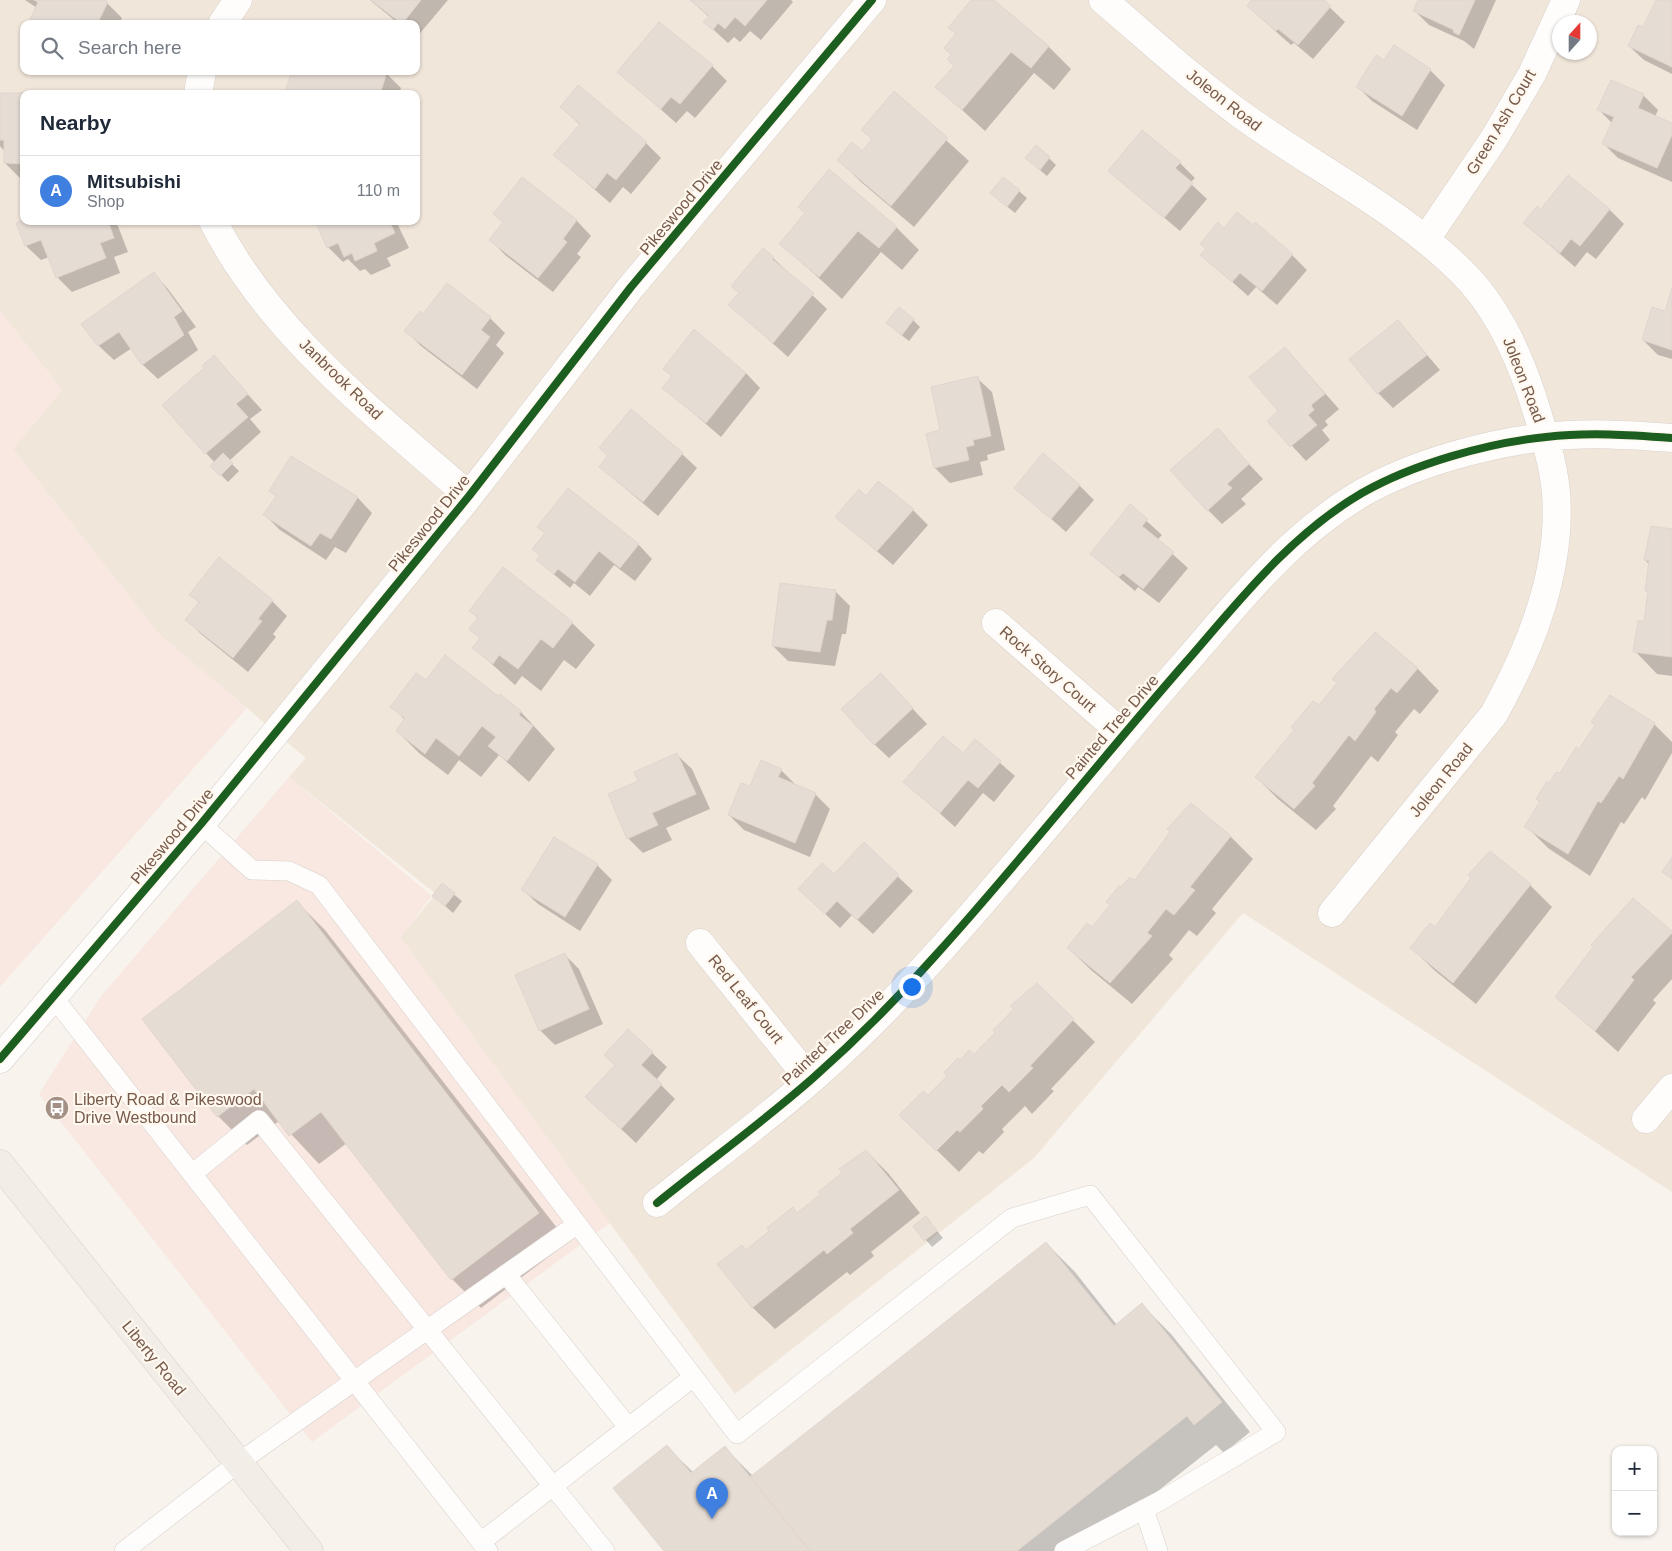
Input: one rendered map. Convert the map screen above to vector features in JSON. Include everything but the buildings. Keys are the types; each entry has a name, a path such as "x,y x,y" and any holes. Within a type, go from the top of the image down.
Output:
{"main road":[{"name":"Liberty Road","path":"0,1164 309,1551"}],"street":[{"path":"225,20 238,0"},
{"name":"Pikeswood Drive","path":"0,1059 201,824 469,496 631,287 872,0"},
{"name":"Joleon Road","path":"1103,0 1241,115 1426,239 1464,274 1496,314 1521,364 1545,437 1556,492 1556,540 1548,584 1514,678 1494,714 1332,913"},
{"name":"Green Ash Court","path":"1426,239 1495,137 1532,74 1566,0"},
{"path":"199,90 201,75"},
{"name":"Janbrook Road","path":"215,225 229,254 261,296 318,362 469,496"},
{"name":"Painted Tree Drive","path":"657,1203 810,1080 874,1021 936,955 1123,734 1270,565 1314,527 1362,493 1422,465 1478,450 1545,437 1618,434 1672,438"},
{"name":"Rock Story Court","path":"996,623 1123,734"},
{"name":"Red Leaf Court","path":"700,942 810,1080"},
{"path":"1646,1119 1672,1088"}],"lane":[{"path":"201,824 252,870 289,871 319,885 692,1378 737,1434 1012,1218 1090,1195 1276,1432 1144,1510 1064,1551"},
{"path":"54,998 485,1547 553,1486 692,1378"},
{"path":"192,1174 260,1120 605,1551"},
{"path":"124,1551 238,1463 576,1225"},
{"path":"506,1274 628,1428"},
{"path":"1144,1510 1158,1551"}],"shaded area":[{"path":"0,0 1672,0 1672,1192 1243,913 1034,1158 735,1394 400,937 436,894 289,777 306,758 159,634 13,449 62,390 0,311"},
{"path":"0,311 62,390 13,449 159,634 247,708 0,987"},
{"path":"289,777 432,896 400,937 610,1223 312,1442 39,1094 101,996"}],"cycle path":[{"path":"0,1059 201,824 469,496 631,287 872,0"},
{"path":"657,1203 813,1078 891,1003 999,884 1154,699 1246,593 1289,549 1336,510 1362,493 1404,473 1451,456 1500,444 1546,437 1593,434 1672,438"}],"place":[{"name":"Liberty Road & Pikeswood Drive Westbound","path":"57,1108"},
{"name":"Mitsubishi","path":"712,1519"}]}
